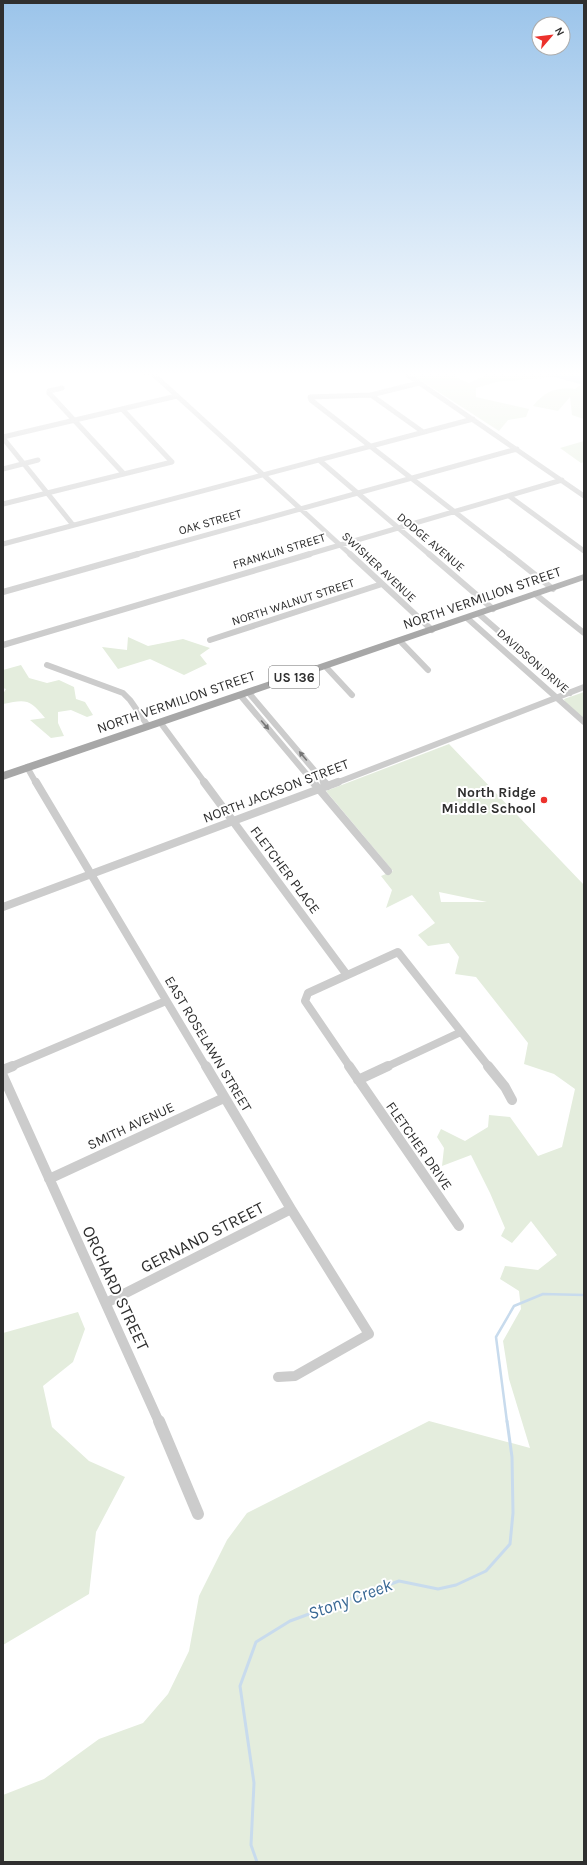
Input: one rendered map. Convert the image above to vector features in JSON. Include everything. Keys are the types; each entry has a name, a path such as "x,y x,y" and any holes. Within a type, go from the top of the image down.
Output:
{"main road":[{"name":"NORTH VERMILION STREET","path":"3,776 584,578"}],"street":[{"path":"21,460 73,525"},
{"path":"3,469 38,460"},
{"path":"111,460 124,474"},
{"path":"3,504 172,462 170,460"},
{"name":"SWISHER AVENUE","path":"248,460 432,630"},
{"path":"3,544 319,460"},
{"name":"DODGE AVENUE","path":"319,460 493,609"},
{"path":"389,460 553,588"},
{"name":"OAK STREET","path":"3,592 476,460"},
{"path":"532,460 584,496"},
{"name":"FRANKLIN STREET","path":"3,645 562,480"},
{"path":"508,496 584,551"},
{"name":"NORTH WALNUT STREET","path":"210,640 382,584"},
{"path":"535,594 584,633"},
{"name":"DAVIDSON DRIVE","path":"479,614 570,693"},
{"name":"DAVIDSON DRIVE","path":"467,618 584,722"},
{"path":"400,641 428,670"},
{"path":"47,665 123,693 130,700 148,726"},
{"path":"326,667 352,695"},
{"name":"NORTH JACKSON STREET","path":"3,907 328,786 584,687"},
{"path":"244,694 328,786"},
{"path":"244,694 319,789 388,871"},
{"name":"FLETCHER PLACE","path":"160,722 347,975"},
{"name":"EAST ROSELAWN STREET","path":"27,767 224,1098 369,1334 295,1376 278,1377"},
{"name":"FLETCHER DRIVE","path":"459,1226 305,1002 308,993 398,952 505,1087 512,1100"},
{"path":"3,1070 166,1001"},
{"path":"358,1080 461,1032"},
{"name":"ORCHARD STREET","path":"3,1076 157,1416 198,1514"},
{"name":"SMITH AVENUE","path":"49,1179 224,1098"},
{"name":"GERNAND STREET","path":"106,1303 291,1209"}],"green space":[{"path":"577,460 584,460 584,462 581,463"},
{"path":"128,637 148,646 183,639 210,648 200,655 207,664 184,675 150,659 118,669 102,647 127,650"},
{"path":"21,665 29,678 47,683 59,680 74,687 76,699 85,702 93,715 87,717 71,710 58,712 58,723 64,736 51,738 30,720 45,718 31,704 17,701 3,704 3,694 6,689 3,688 3,670"},
{"path":"584,692 584,719 565,702 564,699"},
{"path":"449,744 584,885 584,1862 3,1862 3,1795 44,1779 99,1739 143,1723 168,1694 189,1651 199,1596 227,1540 247,1513 429,1421 530,1448 509,1379 503,1341 521,1309 519,1291 500,1279 505,1266 538,1270 557,1255 531,1221 512,1243 501,1236 505,1228 471,1155 442,1166 444,1148 437,1137 441,1129 465,1141 488,1127 489,1115 510,1117 538,1156 562,1147 575,1089 554,1074 524,1064 528,1043 476,977 455,974 459,957 449,943 428,946 418,935 435,923 412,895 386,908 392,890 381,876 393,871 326,791","holes":["439,892 487,902 441,902"]},
{"path":"78,1312 85,1329 73,1362 43,1386 52,1427 89,1461 125,1477 96,1532 89,1594 3,1645 3,1333"}],"waterway":[{"name":"Stony Creek","path":"507,1422 496,1337 514,1306 543,1294 584,1295"},
{"name":"Stony Creek","path":"257,1862 251,1845 254,1783 240,1686 256,1642 290,1621 399,1581 438,1589 456,1585 486,1571 510,1544 513,1513 512,1457 507,1421"}],"place":[{"name":"North Ridge Middle School","path":"544,800"}]}
